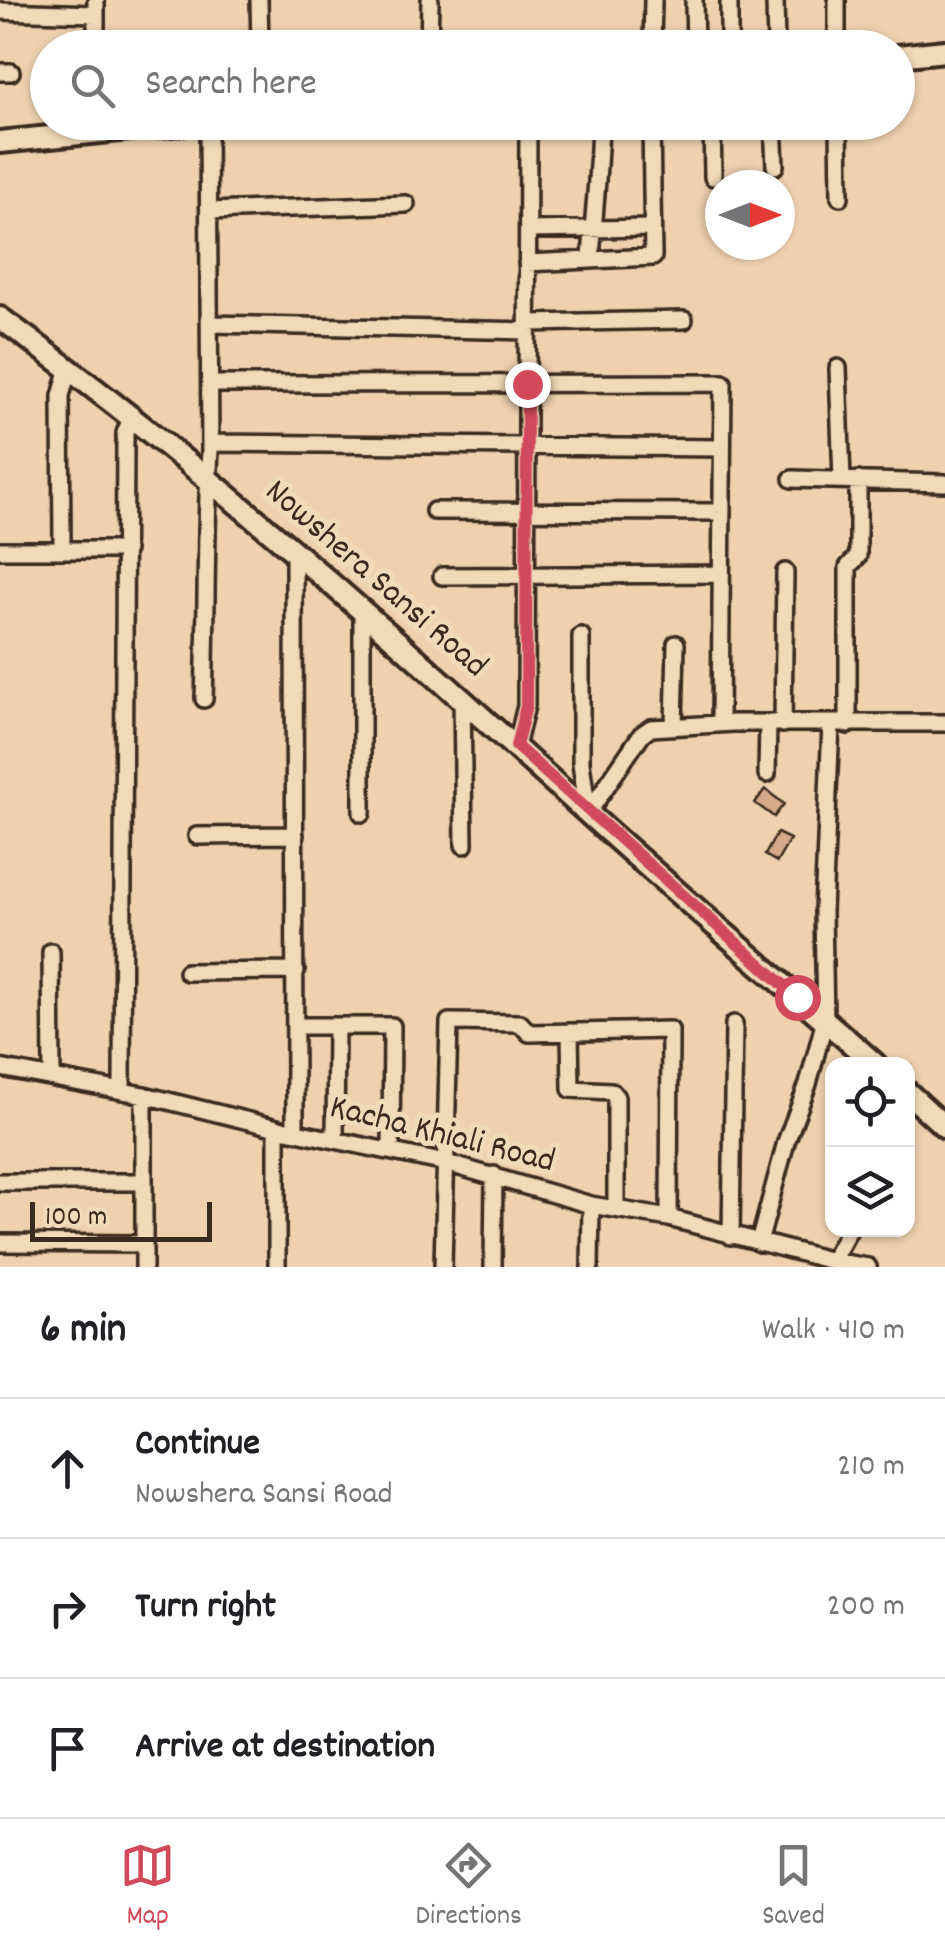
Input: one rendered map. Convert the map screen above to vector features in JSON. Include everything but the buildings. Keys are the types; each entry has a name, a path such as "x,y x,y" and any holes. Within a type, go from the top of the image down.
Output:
{"main road":[{"path":"915,54 945,51"},
{"path":"0,142 30,138"},
{"name":"Nowshera Sansi Road","path":"0,318 294,550 867,1057"},
{"path":"915,1106 945,1127"}],"street":[{"path":"259,0 260,30"},
{"path":"430,0 430,30"},
{"path":"653,30 654,0"},
{"path":"694,0 695,30"},
{"path":"729,0 729,30"},
{"path":"775,0 776,30"},
{"path":"837,30 838,0"},
{"path":"0,11 96,7"},
{"path":"204,698 210,443 208,140"},
{"path":"516,746 526,706 528,140"},
{"path":"591,259 592,200 598,189 599,140"},
{"path":"528,263 653,257 651,140"},
{"path":"712,140 713,170"},
{"path":"774,140 775,166"},
{"path":"838,140 840,197"},
{"path":"209,210 406,204"},
{"path":"528,230 651,228"},
{"path":"210,324 527,327 684,320"},
{"path":"759,1243 824,1020 823,911 848,568 858,556 838,368"},
{"path":"62,550 61,396 68,371"},
{"path":"210,384 723,384 720,724"},
{"path":"122,1090 125,433 130,418"},
{"path":"210,443 722,448"},
{"path":"792,479 945,484"},
{"path":"434,511 722,512"},
{"path":"0,550 126,550"},
{"path":"294,550 295,1130"},
{"path":"767,774 775,724 785,572"},
{"path":"442,576 721,574"},
{"path":"362,609 362,813"},
{"path":"581,636 581,763 588,813"},
{"path":"674,726 676,644"},
{"path":"462,698 464,844"},
{"path":"588,813 644,730 720,724 945,724"},
{"path":"196,836 295,835"},
{"path":"50,952 52,1076"},
{"path":"187,972 296,971"},
{"path":"443,1267 449,1022 520,1023 529,1033 670,1030 669,1218"},
{"path":"732,1236 734,1024"},
{"path":"296,1026 392,1026 391,1151"},
{"path":"335,1138 336,1026"},
{"path":"570,1032 571,1090 610,1091 616,1097 616,1209"},
{"name":"Kacha Khiali Road","path":"0,1068 122,1090 446,1163 591,1205 669,1218 868,1267"},
{"path":"144,1095 144,1267"},
{"path":"278,1128 278,1267"},
{"path":"493,1267 494,1175"},
{"path":"0,1182 144,1182"},
{"path":"590,1267 591,1205"},
{"path":"832,1261 844,1237"},
{"path":"0,1243 144,1244"}],"route":[{"path":"527,384 526,706 516,746 797,997"}]}
